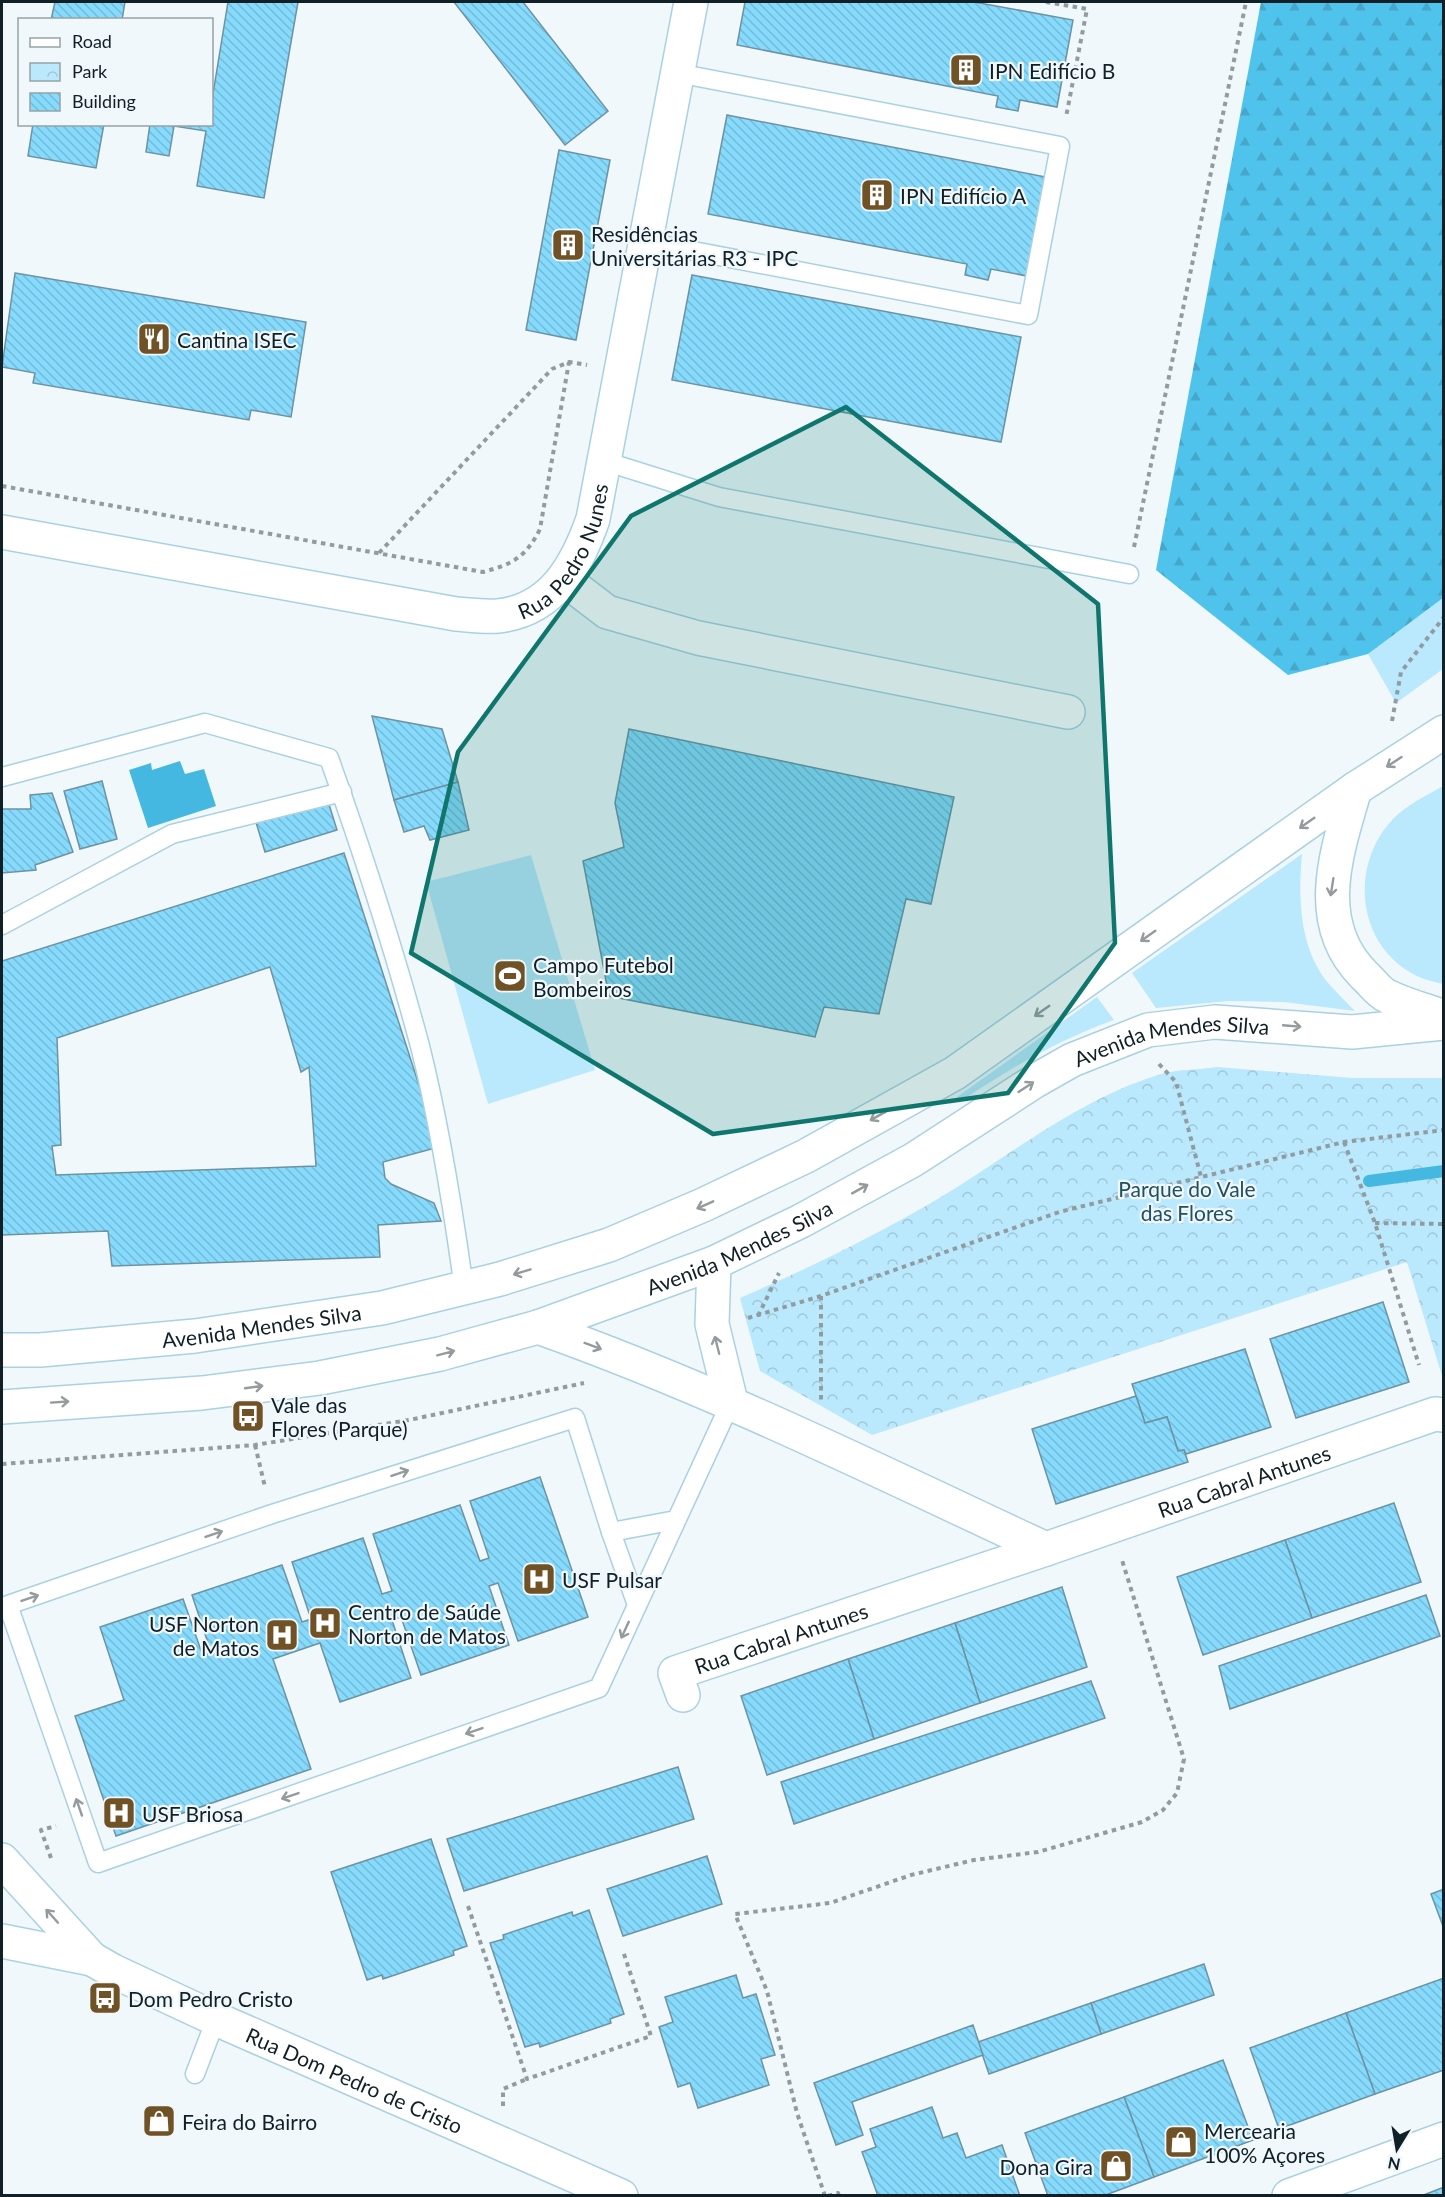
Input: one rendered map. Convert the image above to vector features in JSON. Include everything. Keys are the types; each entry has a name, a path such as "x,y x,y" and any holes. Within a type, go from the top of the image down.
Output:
{"street":[{"name":"Rua Pedro Nunes","path":"2,532 456,614 499,616 534,604 565,580 581,552 593,519 691,2"},
{"path":"565,580 607,612 698,638 1068,712"},
{"name":"Avenida Mendes Silva","path":"2,1350 40,1350 195,1336 320,1319 464,1289 609,1245 703,1205 806,1155 955,1073 1355,789 1443,732"},
{"path":"1355,789 1343,831 1330,894 1336,935 1354,964 1385,996 1443,1017"},
{"name":"Avenida Mendes Silva","path":"2,1407 202,1393 320,1378 440,1354 538,1327 714,1263 801,1221 913,1160 1035,1081 1072,1060 1148,1030 1215,1022 1352,1032 1443,1023"},
{"path":"714,1263 712,1324 731,1402"},
{"path":"538,1327 633,1360 731,1402 1046,1549"},
{"name":"Rua Cabral Antunes","path":"683,1695 675,1673 1046,1549 1435,1414 1443,1415"},
{"name":"Rua Dom Pedro de Cristo","path":"2,1860 92,1959"},
{"name":"Rua Dom Pedro de Cristo","path":"2,1941 92,1959 216,2019 621,2196"},
{"path":"1289,2196 1443,2139"}],"lane":[{"path":"646,242 1028,315 1060,146 678,73"},
{"path":"604,461 719,497 1129,574"},
{"path":"2,777 205,723 329,758 368,867 420,1048 452,1205 464,1289"},
{"path":"2,925 172,834 342,792"},
{"path":"637,1605 575,1418 272,1514 8,1605 99,1863 599,1688 731,1402"},
{"path":"611,1532 676,1520"},
{"path":"195,2074 216,2019"}],"path":[{"path":"1046,2 1087,9 1060,146"},
{"path":"1129,574 1246,2"},
{"path":"2,486 378,554 483,572 503,567 520,558 531,546 540,528 569,362 552,369 378,554"},
{"path":"1392,723 1401,672 1443,617"},
{"path":"1155,1060 1176,1082 1201,1177"},
{"path":"758,1316 1059,1212 1344,1142 1443,1130"},
{"path":"1344,1142 1375,1222 1419,1365"},
{"path":"1375,1222 1443,1224"},
{"path":"821,1296 822,1444"},
{"path":"2,1464 255,1445 409,1420 586,1382"},
{"path":"255,1445 272,1514"},
{"path":"839,2196 838,2193 827,2196 797,2113 767,1991 735,1914 830,1904 912,1875 974,1860 1038,1852 1101,1835 1142,1822 1163,1810 1177,1793 1184,1759 1111,1525"},
{"path":"468,1906 527,2079 651,2036 623,1950"}],"highlighted area":[{"path":"846,407 1098,604 1115,943 1008,1093 713,1134 411,953 458,752 631,516"}],"green space":[{"path":"1261,2 1444,2 1443,598 1368,654 1288,675 1156,570"},
{"path":"1443,598 1443,669 1396,703 1368,654"},
{"path":"1443,786 1443,984 1417,976 1397,963 1381,945 1371,925 1366,903 1365,881 1370,859 1379,838 1393,819 1410,805"},
{"path":"1302,854 1300,888 1306,939 1319,970 1355,1011 1284,1002 1228,1001 1156,1008 1132,973"},
{"name":"Campo Futebol Bombeiros","path":"531,855 595,1070 488,1104 426,882"},
{"path":"1097,997 1114,1020 1034,1056 960,1102 957,1097"},
{"name":"Parque do Vale das Flores","path":"1217,1067 1352,1078 1443,1078 1443,1379 1407,1262 872,1435 760,1371 740,1298 840,1252 912,1214 1071,1114 1099,1099 1165,1073"}],"shaded area":[{"path":"180,761 185,774 204,769 216,806 148,828 129,770 151,763 152,770"}],"building":[{"path":"55,2 125,2 122,18 51,18"},
{"path":"228,2 298,2 264,198 197,186 206,131 174,126 213,126 213,94"},
{"path":"454,2 523,2 608,111 565,145"},
{"name":"IPN Edifício B","path":"745,2 974,2 1073,20 1057,107 1020,100 1018,111 996,107 998,96 737,45"},
{"name":"IPN Edifício A","path":"727,115 1046,177 1027,276 991,269 988,280 965,275 967,264 708,214"},
{"path":"33,126 104,126 96,168 28,156"},
{"path":"150,126 174,126 169,156 146,152"},
{"name":"Residências Universitárias R3 - IPC","path":"559,150 610,160 576,340 526,330"},
{"name":"Cantina ISEC","path":"15,273 306,322 291,417 251,410 249,420 33,383 35,373 2,367"},
{"path":"692,275 1021,337 1001,442 672,380"},
{"path":"372,716 442,729 458,782 394,800"},
{"path":"629,729 954,797 931,904 906,899 879,1014 824,1007 815,1037 609,996 583,861 624,847 615,803"},
{"path":"102,781 117,839 80,849 64,791"},
{"path":"458,782 469,830 430,840 424,826 404,832 394,800"},
{"path":"52,793 73,852 35,865 36,870 2,873 2,809 31,809 30,795"},
{"path":"327,798 337,830 265,852 255,819"},
{"path":"344,853 439,1147 383,1162 385,1178 391,1184 434,1203 441,1221 378,1225 380,1257 112,1266 108,1231 2,1235 2,961","holes":["270,967 301,1072 309,1067 316,1166 56,1175 52,1146 61,1145 57,1038"]},
{"path":"1383,1302 1409,1382 1296,1418 1270,1339"},
{"path":"1245,1349 1271,1427 1186,1454 1184,1450 1178,1451 1167,1417 1145,1423 1132,1384"},
{"path":"1136,1396 1145,1423 1167,1417 1178,1451 1184,1450 1188,1462 1056,1504 1032,1429"},
{"path":"540,1477 588,1617 518,1641 498,1583 489,1586 509,1645 421,1675 401,1617 392,1620 411,1678 340,1702 320,1643 273,1659 311,1769 116,1836 75,1716 124,1700 100,1627 183,1599 203,1656 211,1652 192,1595 282,1565 302,1622 311,1619 292,1562 363,1538 382,1594 392,1591 373,1534 460,1505 480,1561 489,1558 470,1501"},
{"path":"1394,1503 1421,1582 1312,1618 1285,1540"},
{"path":"1285,1540 1312,1618 1203,1655 1177,1577"},
{"path":"1062,1587 1087,1667 980,1703 955,1623"},
{"path":"1426,1595 1440,1636 1230,1709 1219,1666"},
{"path":"955,1623 980,1703 874,1739 848,1659"},
{"path":"848,1659 874,1739 767,1775 741,1696"},
{"path":"1091,1681 1105,1718 794,1824 781,1782"},
{"path":"678,1767 694,1819 464,1891 447,1839"},
{"path":"431,1839 467,1946 453,1951 454,1955 383,1979 382,1975 367,1980 331,1872"},
{"path":"707,1856 722,1904 623,1936 607,1889"},
{"path":"1444,1889 1444,1929 1431,1894"},
{"path":"589,1910 624,2014 610,2019 611,2023 540,2047 539,2043 525,2047 490,1943 504,1939 503,1935 572,1912 573,1916"},
{"path":"1204,1964 1214,1995 1101,2034 1091,2003"},
{"path":"736,1975 743,1998 756,1994 775,2055 761,2059 769,2085 698,2108 690,2083 678,2087 659,2027 673,2022 665,1997"},
{"path":"1444,1978 1444,2070 1375,2094 1346,2013"},
{"path":"1091,2003 1101,2034 989,2074 978,2042"},
{"path":"1346,2013 1375,2094 1279,2129 1250,2048"},
{"path":"973,2025 983,2055 852,2102 863,2135 836,2145 814,2083"},
{"path":"1223,2060 1253,2140 1154,2177 1124,2097"},
{"path":"1124,2097 1154,2177 1103,2196 1048,2196 1025,2133"},
{"path":"932,2107 943,2138 957,2133 966,2158 1002,2145 1020,2196 878,2196 862,2152 876,2147 870,2129"},
{"path":"1444,2187 1444,2196 1421,2196"}],"waterway":[{"path":"1369,1181 1444,1171"}],"place":[{"name":"IPN Edifício B","path":"966,70"},
{"name":"IPN Edifício A","path":"877,195"},
{"name":"Residências Universitárias R3 - IPC","path":"568,245"},
{"name":"Cantina ISEC","path":"154,339"},
{"name":"Campo Futebol Bombeiros","path":"510,976"},
{"name":"Vale das Flores (Parque)","path":"248,1416"},
{"name":"USF Pulsar","path":"539,1579"},
{"name":"Centro de Saúde Norton de Matos","path":"325,1623"},
{"name":"USF Norton de Matos","path":"282,1635"},
{"name":"USF Briosa","path":"119,1813"},
{"name":"Dom Pedro Cristo","path":"105,1998"},
{"name":"Feira do Bairro","path":"159,2121"},
{"name":"Mercearia 100% Açores","path":"1181,2142"},
{"name":"Dona Gira","path":"1116,2166"}]}
